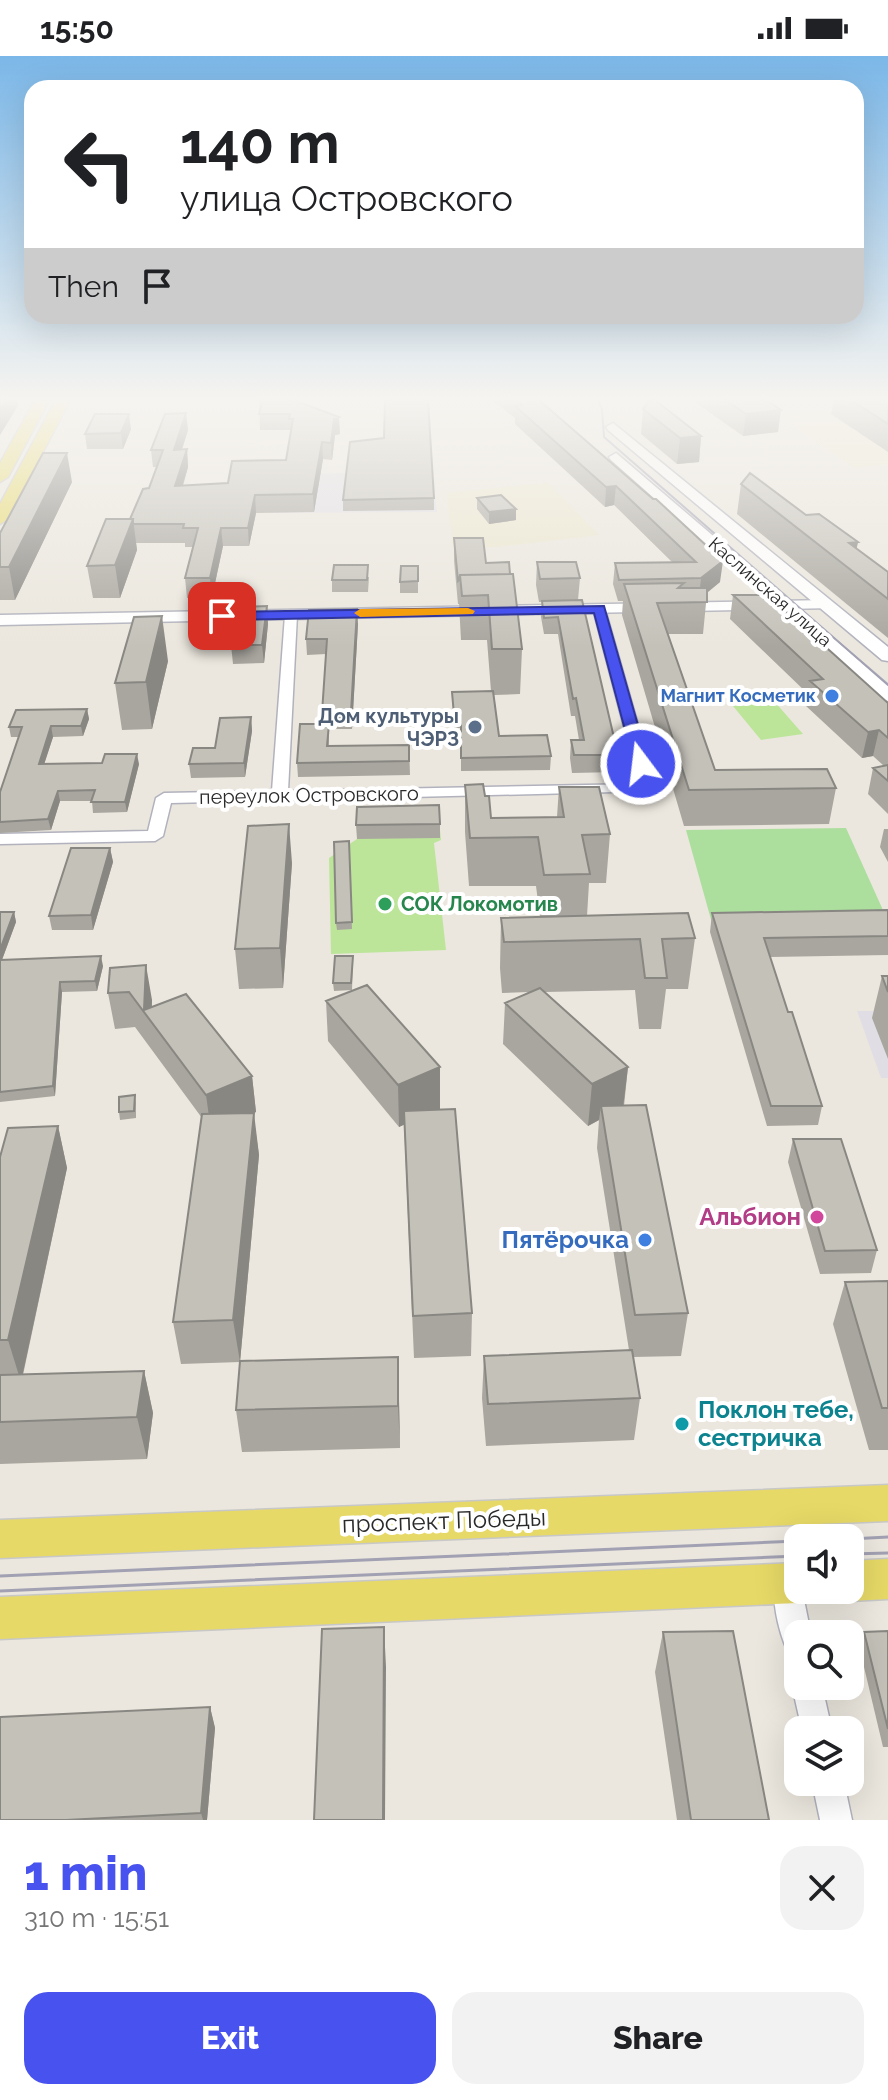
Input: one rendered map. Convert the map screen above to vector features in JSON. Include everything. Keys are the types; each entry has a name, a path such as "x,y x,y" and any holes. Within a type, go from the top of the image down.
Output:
{"main road":[{"path":"0,519 19,482"},
{"name":"Каслинская улица","path":"645,482 888,695"},
{"name":"Каслинская улица","path":"680,482 888,656"},
{"name":"проспект Победы","path":"0,1539 888,1503"},
{"path":"864,1580 888,1579"},
{"path":"0,1618 784,1584"}],"street":[{"path":"0,620 827,605"},
{"name":"переулок Островского","path":"0,839 155,836 164,798 648,788 599,609"},
{"path":"280,795 291,615"},
{"path":"831,1796 836,1820"}],"shaded area":[{"path":"229,482 433,482 437,512 267,513"},
{"path":"548,483 599,535 497,547 453,547 447,493"},
{"path":"857,1011 888,1011 888,1078 881,1078"}],"green space":[{"path":"774,701 803,734 761,740 733,706"},
{"name":"СОК Локомотив","path":"439,819 441,840 434,843 446,950 331,954 329,858 357,839 357,821"},
{"path":"846,828 887,919 712,923 686,830"}],"building":[{"path":"27,482 52,482 9,567 0,567 0,533"},
{"path":"151,482 176,482 175,486 315,482 313,494 255,495 248,528 221,528 210,578 185,578 198,528 183,528 184,524 133,524 133,519 130,519 143,489 149,488"},
{"path":"345,482 433,482 434,498 343,500"},
{"path":"601,482 634,482 723,561 701,578 619,580 615,563 696,562 616,486 606,487"},
{"path":"762,482 806,515 819,514 858,542 849,543 888,572 888,599 741,484"},
{"path":"501,495 516,509 489,512 477,498"},
{"path":"106,519 133,519 115,565 87,566"},
{"path":"454,538 483,538 486,563 509,562 510,574 460,575 458,581"},
{"path":"537,562 576,562 580,578 540,579"},
{"path":"334,565 368,565 367,580 332,580"},
{"path":"401,566 418,566 418,581 400,582"},
{"path":"513,574 522,649 492,649 488,595 462,596 460,575"},
{"path":"684,583 678,588 707,588 707,602 657,603 715,770 827,769 836,788 689,790 624,584"},
{"path":"733,595 768,595 888,703 888,738 879,730 868,732 810,681 823,679"},
{"path":"582,600 618,755 574,755 571,740 584,740 576,698 573,699 558,617 544,618 542,601"},
{"path":"267,606 262,645 231,645 237,607"},
{"path":"357,609 351,712 322,713 327,639 306,639 309,610"},
{"path":"162,616 146,682 115,683 134,617"},
{"name":"Дом культуры ЧЭРЗ","path":"493,691 499,736 547,735 551,756 461,758 461,715 454,715 452,692"},
{"path":"87,709 81,726 51,726 39,764 102,763 105,754 137,754 125,802 91,802 95,790 58,791 48,819 0,822 0,792 22,727 9,727 16,710"},
{"path":"251,717 244,763 189,764 193,748 215,748 220,718"},
{"path":"300,724 329,724 327,746 409,745 409,761 297,763"},
{"path":"888,765 888,781 873,768"},
{"path":"483,784 485,796 489,796 491,818 564,817 559,787 599,787 610,834 582,835 590,874 544,875 538,837 470,838 465,785"},
{"path":"439,805 440,824 356,825 357,807"},
{"path":"289,824 280,948 235,949 248,826"},
{"path":"349,841 352,922 336,923 334,842"},
{"path":"71,848 110,848 91,915 49,916"},
{"path":"888,910 888,936 764,938 822,1106 771,1106 712,913"},
{"path":"0,912 14,912 0,950"},
{"path":"688,913 695,938 662,939 667,978 645,978 640,939 504,942 501,918"},
{"path":"101,956 95,981 60,982 53,1086 0,1092 0,960"},
{"path":"335,956 353,956 351,983 333,983"},
{"path":"146,965 144,1010 186,994 252,1076 206,1095 129,992 108,993 110,968"},
{"path":"882,976 888,976 888,992"},
{"path":"367,985 440,1067 398,1085 326,1001"},
{"path":"540,988 628,1067 592,1084 505,1003"},
{"path":"135,1095 134,1111 119,1112 119,1097"},
{"path":"646,1105 688,1313 635,1315 601,1106"},
{"path":"455,1109 472,1313 413,1316 404,1111"},
{"path":"254,1113 233,1320 173,1322 202,1114"},
{"path":"58,1126 8,1340 0,1340 0,1157 8,1128"},
{"path":"793,1139 841,1139 877,1250 825,1251"},
{"path":"888,1281 888,1408 882,1408 845,1282"},
{"path":"632,1350 640,1398 488,1404 484,1356"},
{"path":"398,1357 398,1406 236,1410 240,1361"},
{"path":"144,1371 137,1417 0,1422 0,1375"},
{"path":"384,1627 383,1820 314,1820 322,1629"},
{"path":"733,1631 769,1820 691,1820 663,1632"},
{"path":"888,1631 888,1729 864,1632"},
{"path":"210,1707 201,1813 0,1820 0,1717"}],"tram line":[{"path":"656,482 888,685"},
{"path":"864,1538 888,1537"},
{"path":"0,1576 784,1542"},
{"path":"864,1554 888,1553"},
{"path":"0,1591 784,1557"}],"slow traffic":[{"path":"360,613 468,611"}],"place":[{"name":"Магнит Косметик","path":"832,696"},
{"name":"Дом культуры ЧЭРЗ","path":"475,727"},
{"name":"СОК Локомотив","path":"385,904"},
{"name":"Альбион","path":"817,1217"},
{"name":"Пятёрочка","path":"645,1240"},
{"name":"Поклон тебе, сестричка","path":"682,1424"}],"route":[{"path":"222,616 599,609 641,764"}]}
